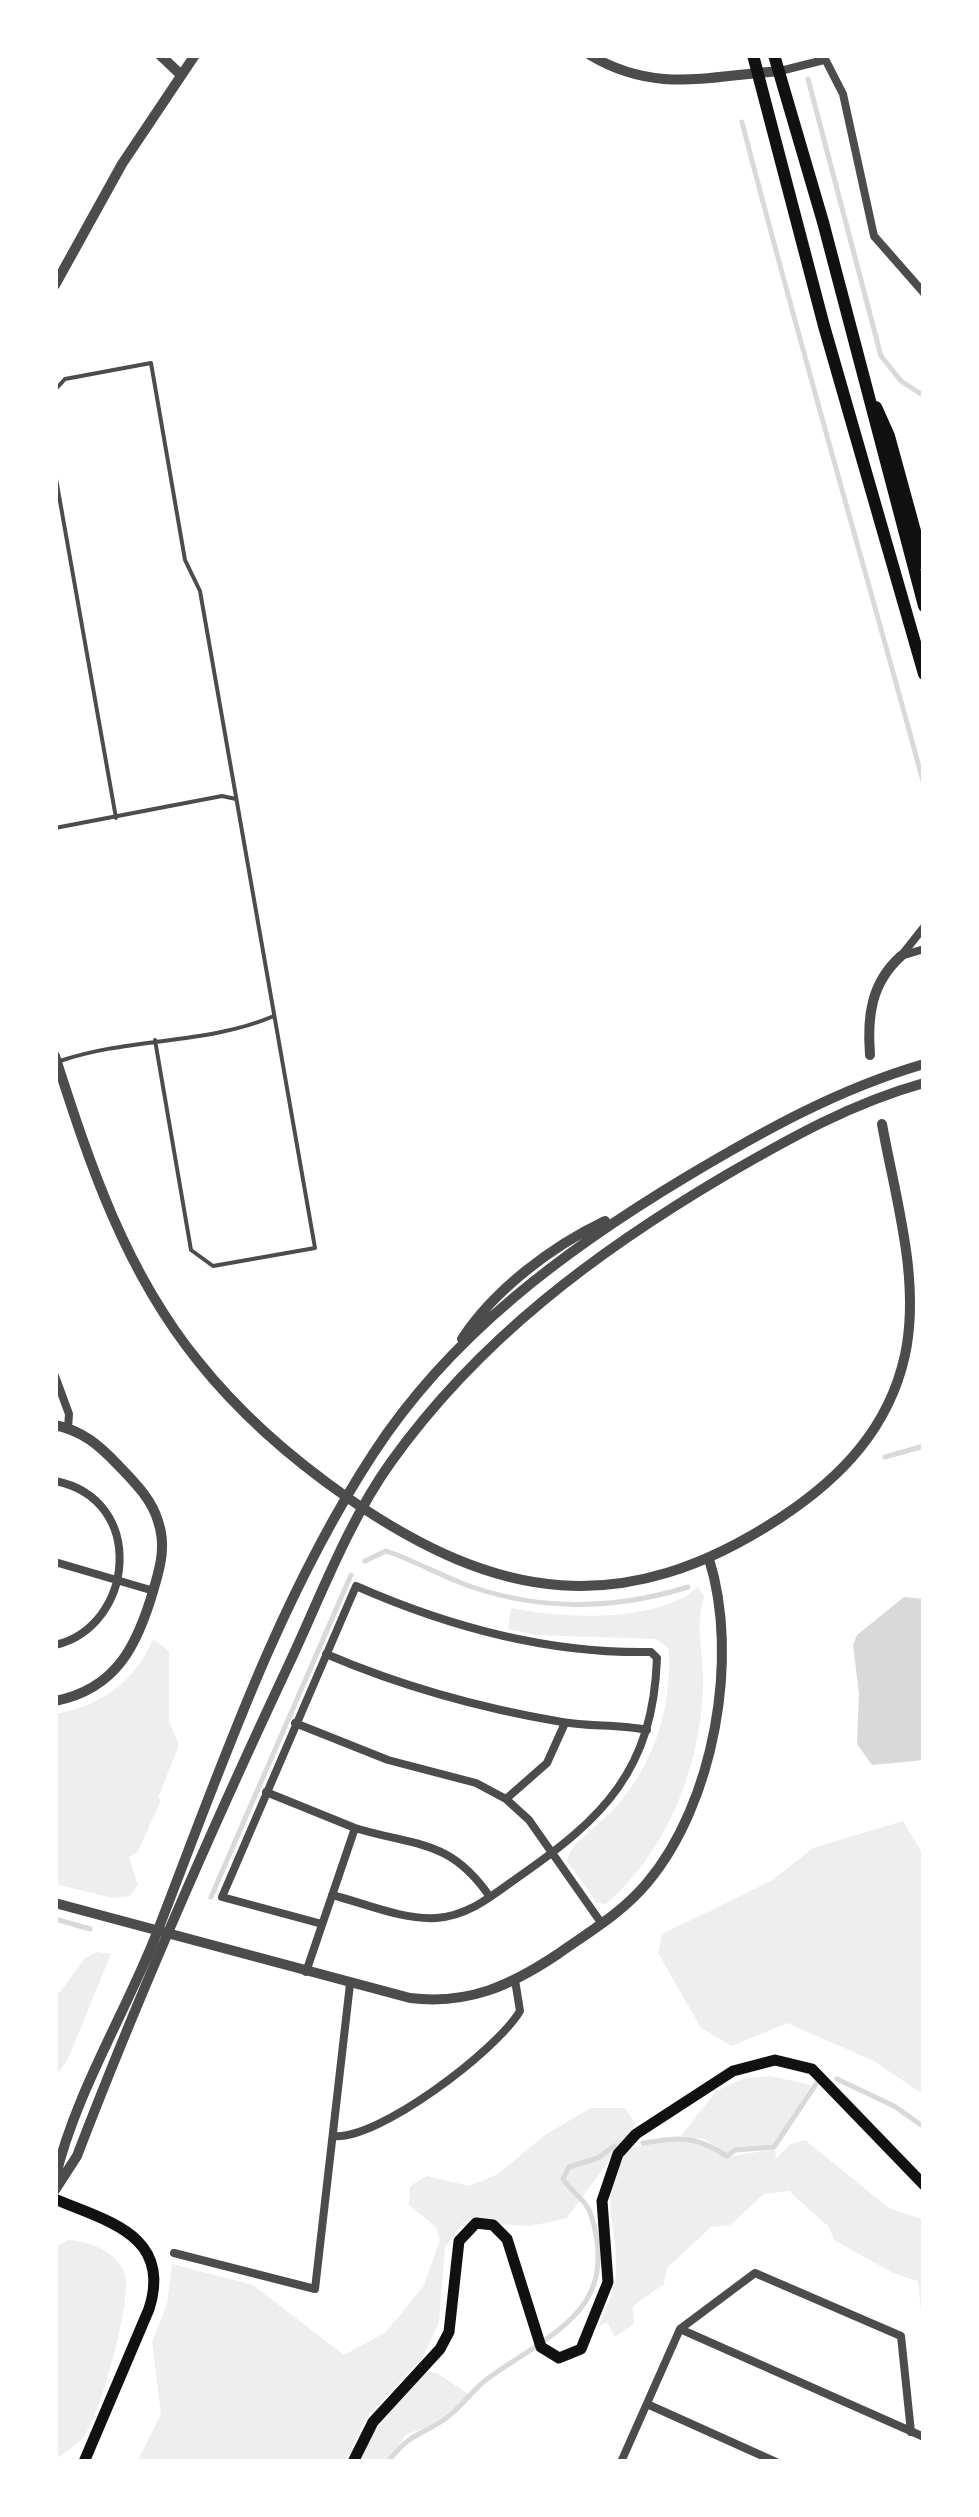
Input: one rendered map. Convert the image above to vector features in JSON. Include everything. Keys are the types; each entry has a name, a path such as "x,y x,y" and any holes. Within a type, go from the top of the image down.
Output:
{"main road":[{"path":"753,55 824,326 924,674"},
{"path":"774,55 924,606"},
{"path":"860,372 889,436 924,564"},
{"path":"353,2462 374,2422 440,2348 449,2332 458,2246 471,2226 488,2222 504,2234 540,2346 559,2358 576,2353 605,2294 609,2275 602,2201 608,2175 622,2147 741,2067 775,2060 812,2069 924,2185"},
{"path":"55,2199 126,2229 142,2247 152,2277 149,2308 84,2462"}],"street":[{"path":"160,55 179,73"},
{"path":"55,285 94,211 179,73 195,55"},
{"path":"590,55 618,70 654,80 780,71 824,57 842,94 874,236 924,292"},
{"path":"870,1055 872,1000 883,975 924,927"},
{"path":"901,956 924,949"},
{"path":"56,1059 112,1221 168,1321 247,1416 294,1458 365,1510 453,1560 532,1582 615,1584 657,1576 708,1559 759,1532 823,1487 867,1441 891,1398 905,1353 909,1296 882,1124"},
{"path":"55,2190 77,2156 267,1661 302,1584 388,1432 448,1361 530,1284 639,1205 799,1112 859,1085 924,1064"},
{"path":"55,2179 69,2132 162,1932 388,1467 462,1374 588,1261 796,1135 870,1101 924,1084"},
{"path":"55,1376 69,1414 68,1428"},
{"path":"55,1426 68,1428 100,1446 142,1490 155,1512 163,1542 140,1636 116,1670 86,1692 55,1701"},
{"path":"55,1481 81,1487 113,1522 122,1548 95,1623 75,1638 55,1645"},
{"path":"55,1903 350,1984 442,2001 484,1994 516,1980 632,1900 666,1856 712,1746 721,1665 716,1580 708,1559"},
{"path":"55,1562 154,1591"},
{"path":"322,1924 222,1897 356,1586 421,1613 477,1630 565,1647 651,1652 657,1658 647,1730 633,1766 606,1807 554,1853 490,1897 454,1915 428,1918 332,1895"},
{"path":"326,1654 432,1696 565,1723 647,1730"},
{"path":"295,1723 388,1760 476,1782 506,1799 522,1812 554,1853 602,1924"},
{"path":"506,1799 546,1763 559,1744 565,1723"},
{"path":"266,1792 355,1828 456,1857 490,1897"},
{"path":"306,1972 355,1828"},
{"path":"333,2136 351,2138 411,2106 492,2042 520,2011 516,1980"},
{"path":"174,2253 315,2289 350,1984"},
{"path":"621,2462 680,2329 756,2273 900,2336 911,2432"},
{"path":"680,2329 924,2437"},
{"path":"646,2404 776,2462"}],"lane":[{"path":"55,390 71,377 151,364 185,560 200,591 315,1248 213,1266 192,1250 154,1040"},
{"path":"55,473 116,818"},
{"path":"55,828 222,796 236,799"},
{"path":"56,1059 154,1040 248,1028 274,1016"}],"shaded area":[{"path":"698,1587 704,1597 700,1619 703,1690 687,1779 646,1860 606,1904 597,1903 567,1861 579,1841 627,1793 650,1755 667,1693 669,1649 656,1639 536,1635 508,1629 511,1608 610,1615 660,1607"},
{"path":"904,1597 924,1599 924,1760 872,1765 857,1744 859,1694 853,1645 857,1635"},
{"path":"153,1639 169,1651 169,1721 179,1745 158,1798 161,1800 138,1851 129,1857 138,1885 130,1896 113,1898 55,1884 55,1714 86,1705 114,1690 137,1667"},
{"path":"903,1821 924,1856 924,2095 874,2061 787,2023 732,2046 701,2028 658,1953 662,1934 771,1881 813,1848"},
{"path":"97,1952 111,1954 68,2059 55,2077 55,1991 60,1992 85,1958"},
{"path":"770,2076 811,2085 776,2144 732,2149 727,2154 704,2139 681,2136 716,2091 742,2079"},
{"path":"591,2108 625,2108 636,2124 567,2218 531,2226 464,2222 445,2247 439,2322 422,2359 367,2417 345,2462 137,2462 161,2414 152,2342 167,2304 172,2264 253,2285 344,2355 386,2332 423,2287 440,2240 436,2227 409,2205 410,2186 427,2176 469,2186 498,2174 546,2134"},
{"path":"661,2140 697,2140 727,2157 775,2149 776,2159 790,2144 805,2140 889,2208 924,2220 924,2343 918,2281 893,2273 834,2240 829,2227 789,2191 764,2194 730,2225 711,2227 667,2268 664,2284 633,2306 634,2324 615,2337 607,2322 598,2327 615,2282 612,2185 628,2149"},
{"path":"68,2240 94,2245 110,2254 122,2267 126,2289 114,2356 92,2422 85,2435 55,2460 55,2247"},
{"path":"425,2372 437,2373 471,2396 432,2425 407,2434 386,2462 358,2462 381,2420"}],"waterway":[{"path":"808,79 881,356 901,381 924,396"},
{"path":"742,122 924,785"},
{"path":"885,1457 924,1446"},
{"path":"365,1561 386,1551 472,1587 553,1603 634,1600 688,1587"},
{"path":"211,1897 351,1575"},
{"path":"55,1919 90,1929"},
{"path":"837,2079 894,2106 924,2127"},
{"path":"643,2143 686,2139 727,2156 735,2150 774,2147 816,2084"},
{"path":"388,2462 407,2441 449,2416 487,2379 556,2332 588,2297 597,2275 598,2248 586,2205 563,2179 569,2167 598,2158 614,2146"}]}
